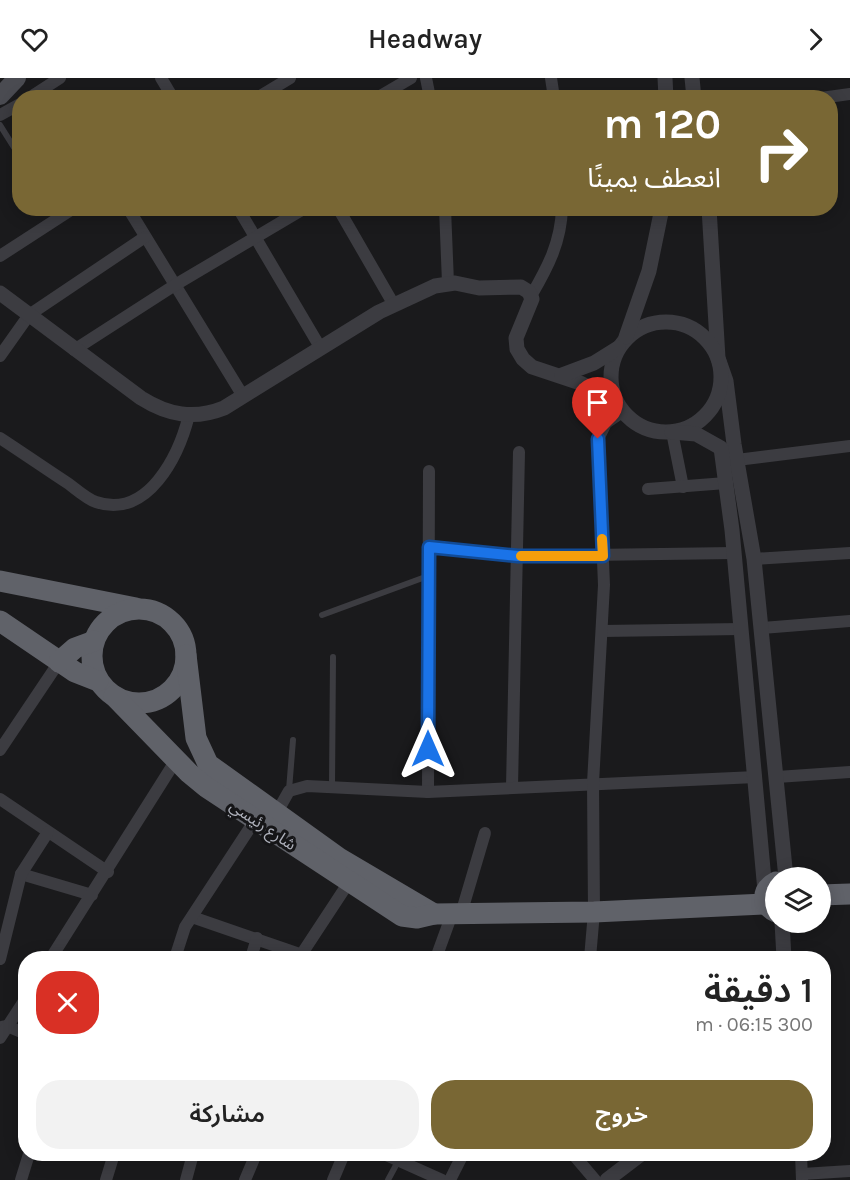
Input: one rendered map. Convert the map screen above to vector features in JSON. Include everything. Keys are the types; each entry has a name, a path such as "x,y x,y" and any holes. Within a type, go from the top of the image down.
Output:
{"highway":[{"name":"شارع رئيسي","path":"0,581 156,612 173,624 184,641 194,731 204,758 215,770 339,858 449,914"},
{"path":"59,662 75,648 94,640 110,619 129,610 142,609"},
{"name":"شارع رئيسي","path":"0,621 75,672 98,681 206,787 402,916 417,918 449,914 594,912 765,898"},
{"path":"94,640 92,661 98,681"},
{"name":"شارع رئيسي","path":"114,696 140,704 165,696 179,681 186,655"},
{"path":"831,895 850,894"},
{"path":"831,902 850,902"}],"main road":[{"path":"0,96 17,78"}],"street":[{"path":"41,90 60,78"},
{"path":"276,90 290,78"},
{"path":"391,90 411,78"},
{"path":"0,256 52,216"},
{"path":"133,216 243,396"},
{"path":"243,216 320,347"},
{"path":"74,350 175,285 292,216"},
{"path":"343,216 394,305"},
{"path":"445,216 448,283"},
{"path":"531,296 553,256 560,233 561,216"},
{"path":"619,406 610,373 646,282 660,216"},
{"path":"672,432 696,424 714,406 721,382 709,216"},
{"path":"0,356 28,315 146,237"},
{"path":"0,293 74,350 151,404 169,412 189,415 216,411 320,347 394,305 435,286 448,283 479,288 521,286 531,296 532,303 517,332 517,349 523,360 532,367 562,375 619,406 645,428 696,434 721,448 767,867"},
{"path":"562,375 594,363 639,328 654,322 678,323 700,332 711,344 718,358 726,381 754,559 785,867"},
{"path":"591,951 594,912 593,783 602,632 603,556 598,439 606,423 619,406"},
{"path":"0,438 95,502 119,503 145,495 154,486 177,450 189,415"},
{"path":"672,432 683,487"},
{"path":"737,460 850,446"},
{"path":"512,787 519,452"},
{"path":"428,792 429,471"},
{"path":"648,489 726,483"},
{"path":"429,547 518,556 734,553"},
{"path":"754,559 850,553"},
{"path":"762,628 850,621"},
{"path":"602,632 741,628"},
{"path":"0,750 59,662"},
{"path":"56,951 108,872 176,759"},
{"path":"777,777 850,772"},
{"path":"276,814 289,791 306,786 428,792 756,777"},
{"path":"0,799 108,872"},
{"path":"177,951 185,927 255,820"},
{"path":"0,959 21,874 48,832"},
{"path":"438,951 449,914 485,833"},
{"path":"21,874 92,896"},
{"path":"309,951 348,882"},
{"path":"192,916 291,951"},
{"path":"783,933 784,951"},
{"path":"253,951 257,938"},
{"path":"0,1038 4,1026 18,1008"},
{"path":"21,1180 27,1161"},
{"path":"106,1180 112,1161"},
{"path":"186,1180 191,1161"},
{"path":"245,1180 253,1161"},
{"path":"333,1180 341,1161"},
{"path":"407,1161 442,1180"},
{"path":"450,1180 460,1161"},
{"path":"579,1161 596,1180"},
{"path":"607,1180 632,1161"},
{"path":"799,1175 850,1171"}],"lane":[{"path":"0,125 12,144"},
{"path":"322,615 428,576"},
{"path":"332,786 333,657"},
{"path":"289,791 292,740"},
{"path":"388,1180 398,1161"}],"slow traffic":[{"path":"521,556 603,556 602,539"}],"route":[{"path":"428,749 429,547 518,556 603,556 598,439"}]}
